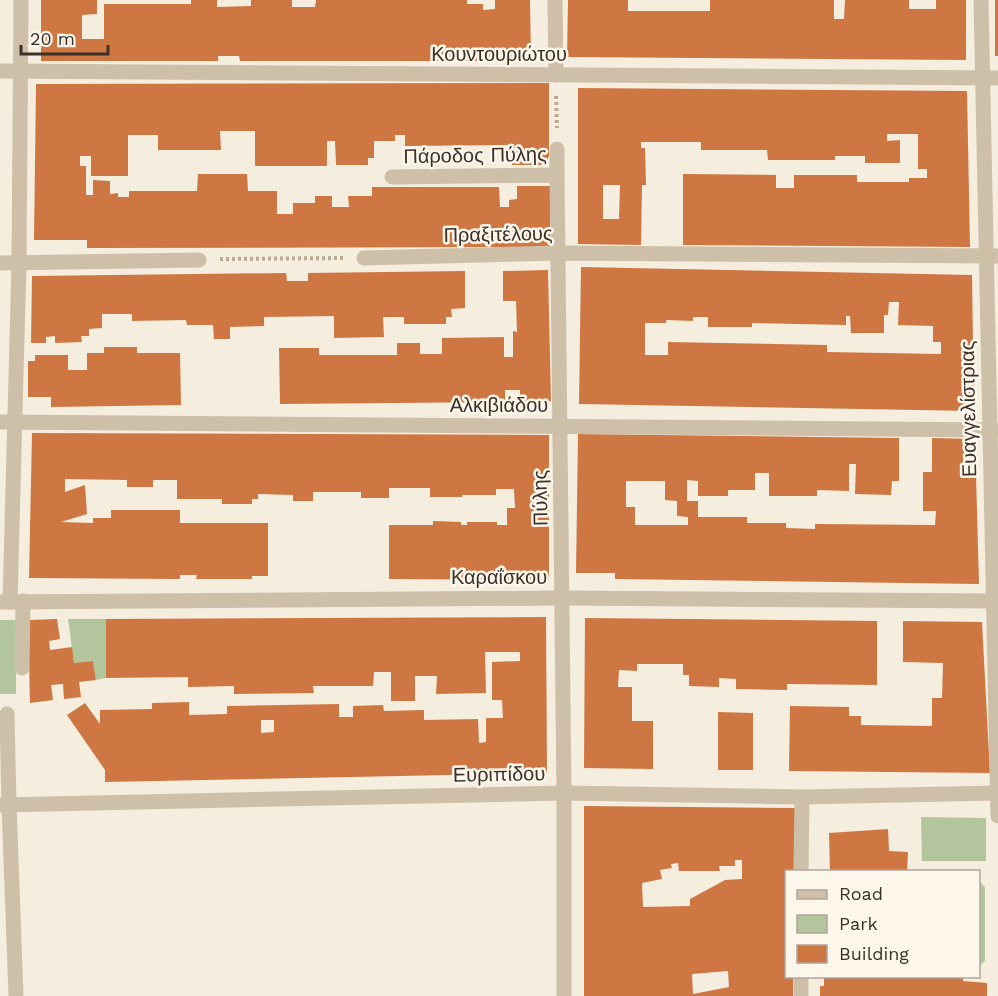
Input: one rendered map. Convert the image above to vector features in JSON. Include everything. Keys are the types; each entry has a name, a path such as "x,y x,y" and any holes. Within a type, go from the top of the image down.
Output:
{"street":[{"path":"21,0 19,263 7,422 11,602 22,668"},
{"path":"555,0 556,75"},
{"name":"Ευαγγελίστριας","path":"981,0 990,78 998,816"},
{"name":"Κουντουριώτου","path":"0,71 990,78"},
{"name":"Πύλης","path":"557,149 564,996"},
{"name":"Πάροδος Πύλης","path":"392,177 557,175"},
{"name":"Πραξιτέλους","path":"364,258 558,253 992,256"},
{"path":"0,263 198,260"},
{"name":"Αλκιβιάδου","path":"7,422 994,430"},
{"name":"Καραΐσκου","path":"11,602 562,598 996,601"},
{"path":"7,714 4,805 16,996"},
{"name":"Ευριπίδου","path":"4,805 564,793 802,797 998,793"},
{"path":"801,870 802,797"},
{"path":"801,978 801,996"}],"path":[{"path":"556,75 557,149"},
{"path":"198,260 364,258"}],"green space":[{"path":"68,619 106,619 106,678 96,680 93,661 74,663"},
{"path":"0,620 16,620 16,694 0,694"},
{"path":"921,817 986,818 986,861 922,861"},
{"path":"980,882 985,887 985,961 980,965"}],"building":[{"path":"41,0 97,0 97,14 82,15 82,39 104,39 104,4 191,4 191,0 217,0 217,7 251,6 251,0 292,0 292,7 315,7 316,0 467,0 467,4 483,4 483,10 495,9 495,0 530,0 531,61 240,61 239,56 218,56 218,61 41,61"},
{"path":"568,0 628,0 628,11 710,11 710,0 834,0 834,19 844,19 845,0 909,0 909,9 936,9 936,0 966,0 966,60 567,57"},
{"path":"995,0 998,0 998,56 995,56"},
{"path":"549,83 549,156 541,165 512,165 512,145 405,146 405,135 395,135 395,141 374,141 374,158 368,158 368,165 336,165 335,141 327,141 327,166 255,166 255,131 220,131 221,150 158,150 158,135 128,135 128,176 91,176 91,156 80,156 80,166 86,166 86,195 93,195 93,180 110,181 110,194 118,193 118,197 129,197 129,191 197,191 198,174 247,174 248,191 277,191 277,214 293,214 293,203 315,203 315,196 332,196 332,207 349,207 348,196 372,196 372,187 499,187 500,207 509,207 509,200 517,199 517,186 550,186 550,247 87,248 87,240 34,240 36,84"},
{"path":"578,88 967,91 970,247 683,245 683,174 776,175 776,188 794,188 794,175 857,175 857,182 909,182 909,178 927,178 927,169 918,169 918,134 887,134 887,141 900,140 900,163 865,163 865,156 835,156 835,160 768,160 767,150 701,150 701,142 641,142 641,148 645,148 646,185 642,185 641,245 578,244","holes":["603,185 620,185 619,219 603,219"]},
{"path":"581,267 972,275 974,411 579,404","holes":["889,302 899,302 898,325 933,326 933,342 941,342 941,354 827,352 827,345 668,342 668,355 645,355 645,323 666,323 666,320 693,321 693,317 708,317 708,327 752,327 752,323 846,325 846,316 850,316 851,333 884,333 884,315 888,315"]},
{"path":"548,270 551,401 520,402 520,390 505,390 505,402 280,404 279,348 319,348 319,355 397,355 397,343 420,343 420,354 442,354 442,338 504,337 504,357 513,357 513,331 517,332 516,301 503,301 503,271"},
{"path":"465,271 465,308 451,309 452,317 446,317 446,324 404,324 404,317 383,317 384,337 334,338 334,316 264,317 264,326 230,327 230,339 214,339 213,325 187,325 186,320 132,321 132,314 102,314 102,328 89,329 89,336 81,336 82,342 55,343 55,336 46,337 46,343 31,343 32,276 286,273 287,281 308,281 308,273"},
{"path":"104,347 137,347 137,353 180,353 181,405 51,407 51,397 28,397 28,361 35,361 35,355 68,355 68,370 87,370 87,353 104,353"},
{"path":"32,433 549,435 549,580 389,579 389,525 433,525 433,521 461,522 461,525 467,525 467,522 497,522 497,525 507,525 507,508 515,508 514,489 496,489 496,495 462,495 462,497 430,497 430,488 389,488 389,498 361,498 361,492 313,492 313,501 293,501 293,495 258,494 258,499 252,499 252,504 222,504 222,499 177,499 177,480 153,480 153,487 127,487 127,480 65,479 65,492 85,485 87,514 61,522 93,523 93,518 111,518 111,510 180,510 180,523 268,523 268,576 252,576 252,579 196,579 197,575 180,575 180,579 29,578"},
{"path":"578,434 899,438 899,481 892,481 891,495 855,494 856,464 849,464 849,491 817,490 817,496 769,496 769,473 755,473 755,490 728,490 728,496 698,496 698,481 687,480 687,501 698,501 698,517 747,517 747,523 786,523 786,528 815,529 815,524 935,525 936,511 923,511 923,472 932,472 932,438 975,439 979,584 615,579 615,573 576,573","holes":["626,481 665,481 665,500 677,501 677,516 688,517 688,525 635,525 635,507 626,507"]},
{"path":"546,617 547,773 105,782 105,770 67,715 85,703 100,724 100,710 152,709 152,703 189,702 189,715 227,714 227,706 339,704 339,717 353,717 353,706 383,705 384,711 424,710 424,720 478,719 479,743 486,742 486,718 503,718 502,700 492,700 492,662 520,661 520,652 485,652 486,693 436,694 437,676 415,676 415,701 391,701 391,672 374,672 373,686 313,686 314,693 234,694 234,686 188,687 188,677 106,678 106,619","holes":["261,720 274,720 274,732 261,733"]},
{"path":"585,618 877,621 877,685 787,684 787,690 736,689 736,679 719,678 719,687 689,686 689,675 683,675 683,664 637,664 637,671 619,670 618,687 632,687 632,721 653,721 653,769 584,768"},
{"path":"57,619 60,639 49,641 50,650 72,647 74,663 93,661 96,680 79,682 81,697 64,699 63,684 51,685 53,700 30,703 28,620"},
{"path":"903,621 982,622 990,773 789,771 790,706 849,707 849,716 861,716 861,725 932,726 932,698 942,698 943,663 903,662"},
{"path":"718,712 753,713 753,770 718,770"},
{"path":"584,806 797,808 795,870 785,870 785,978 793,978 793,996 584,996","holes":["735,860 742,860 742,879 725,880 690,899 690,906 643,907 642,883 662,879 660,870 672,868 671,864 678,863 679,871 720,871 719,866 735,866","728,971 729,987 693,994 692,974"]},
{"path":"888,829 889,851 908,852 907,870 830,870 829,833"},
{"path":"824,978 963,978 963,981 987,983 987,996 820,996 820,986 824,986"}]}
